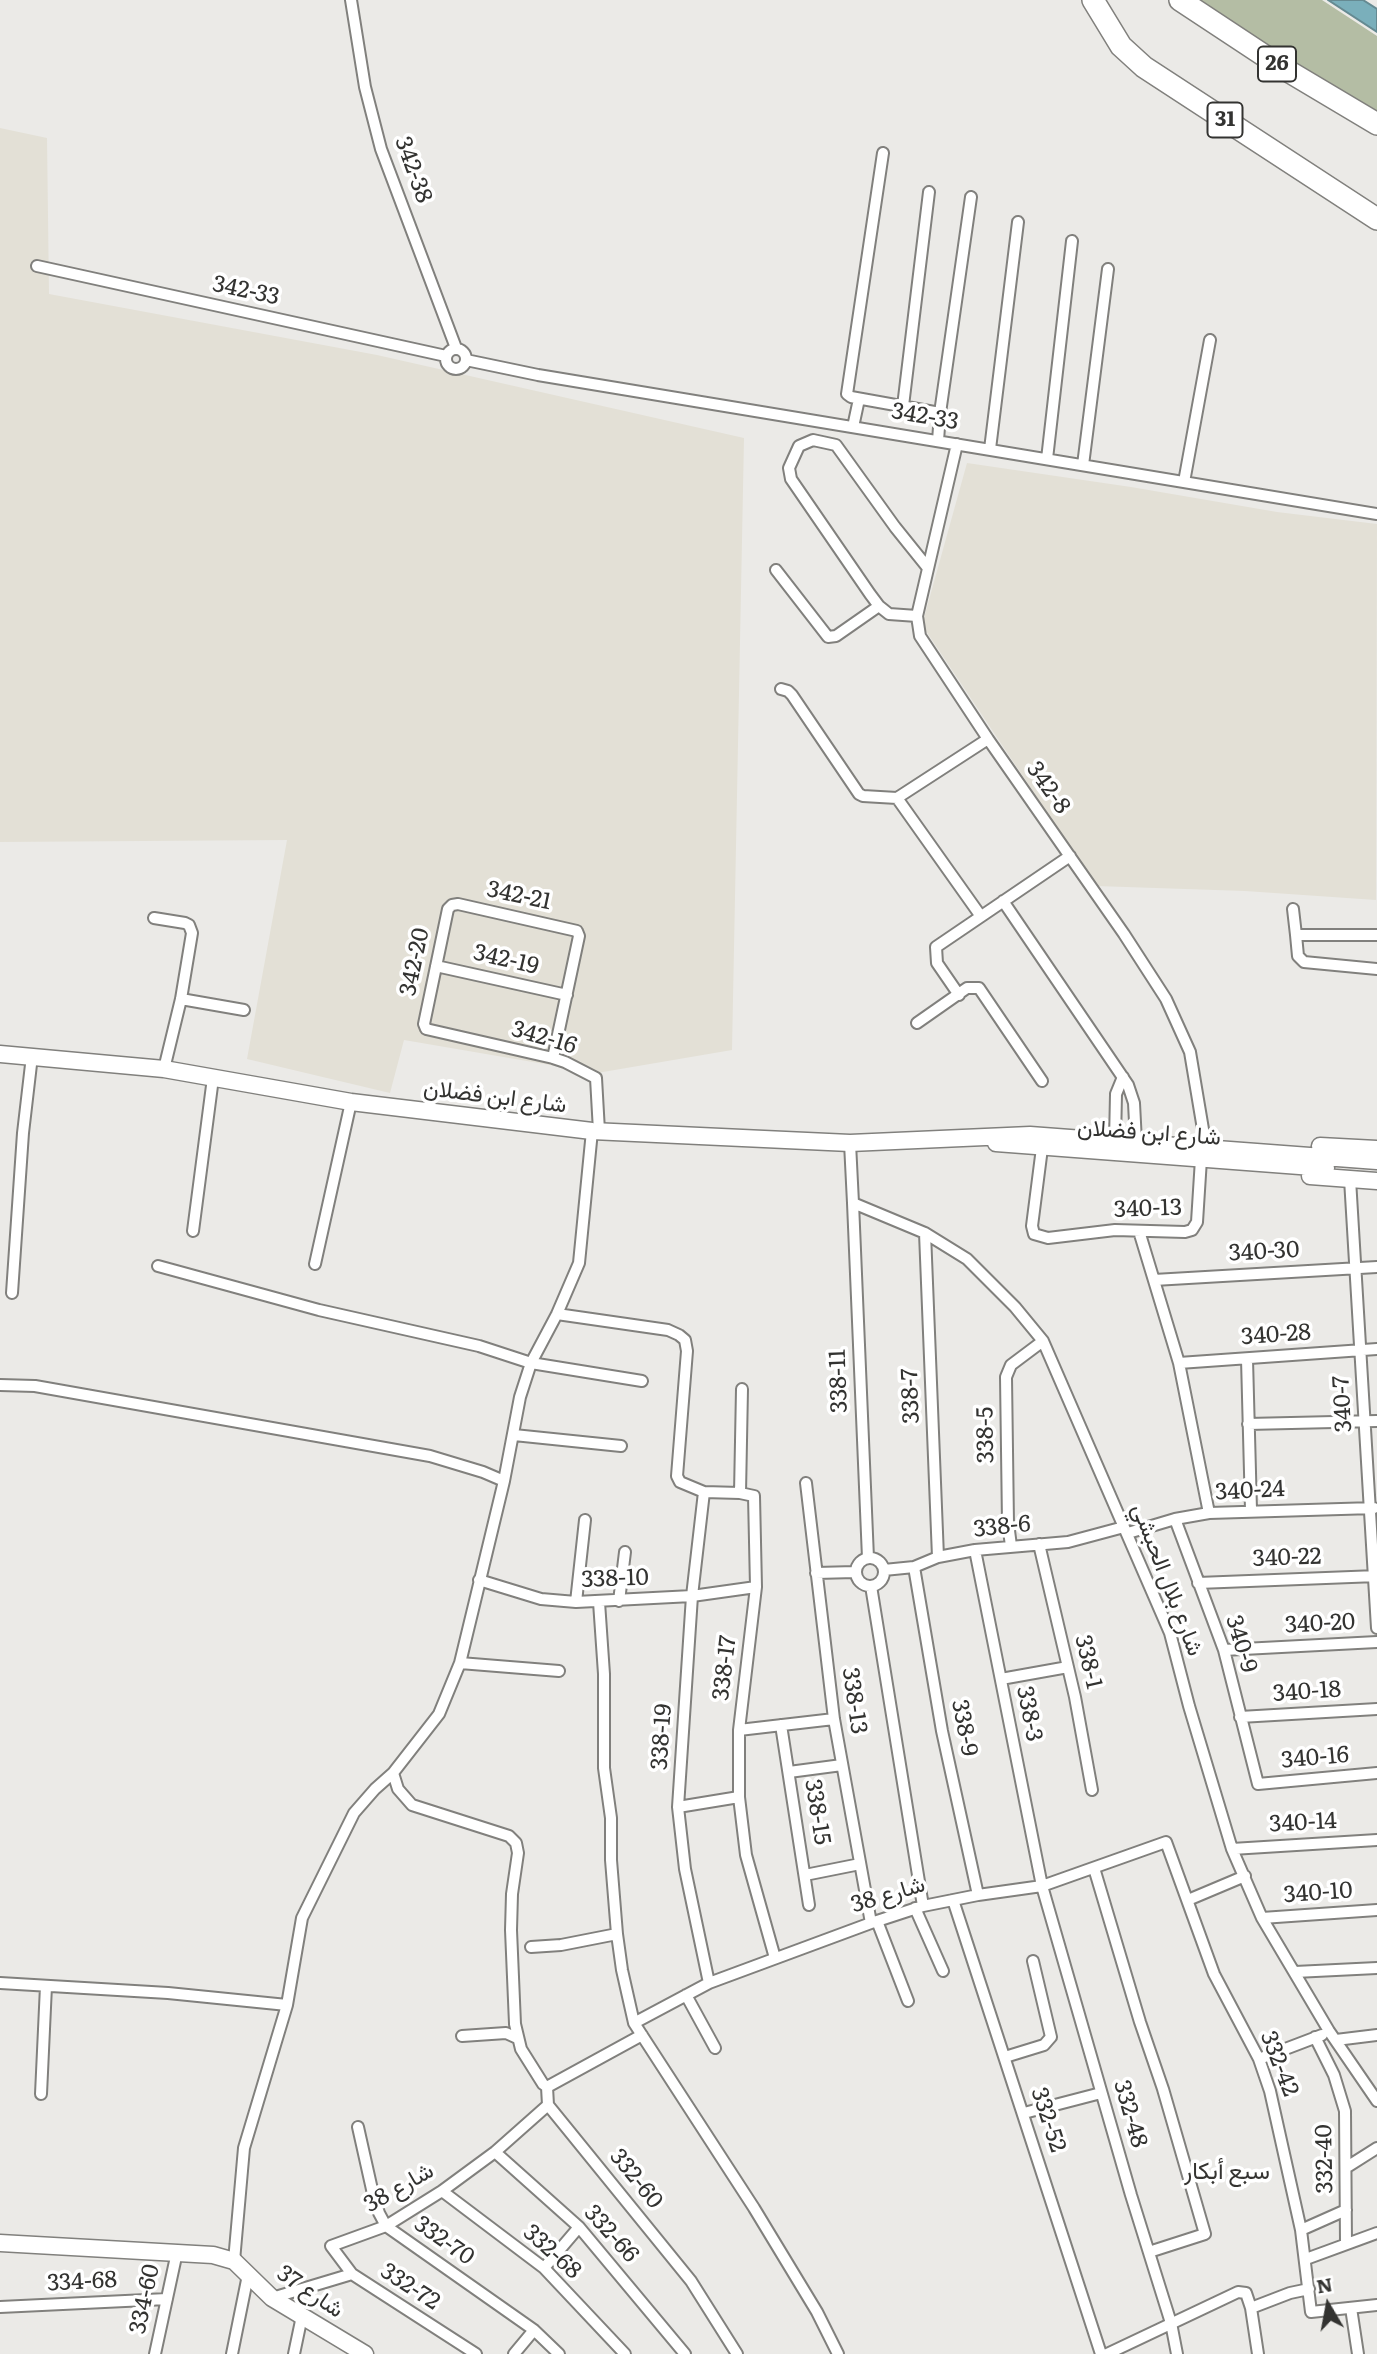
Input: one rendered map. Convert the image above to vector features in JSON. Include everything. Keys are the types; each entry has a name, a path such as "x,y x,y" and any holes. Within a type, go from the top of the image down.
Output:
{"highway":[{"name":"31","path":"1093,0 1121,46 1144,67 1377,219"},
{"name":"26","path":"1180,0 1247,45 1377,124"},
{"path":"1247,45 1377,140"}],"street":[{"name":"342-38","path":"351,0 365,87 381,149 456,348"},
{"path":"883,153 848,394 859,399 940,413"},
{"path":"903,406 929,192"},
{"path":"938,441 971,197"},
{"path":"990,450 1018,222"},
{"path":"1047,459 1072,242"},
{"name":"342-33","path":"37,266 446,356"},
{"path":"1083,465 1108,269"},
{"path":"1184,482 1210,340"},
{"path":"456,348 463,351 466,360 460,368 453,369 446,362 446,356 450,350 456,348"},
{"name":"342-33","path":"466,360 538,376 1377,514"},
{"path":"853,427 859,399"},
{"path":"918,616 889,614 878,606 791,479 791,463 795,451 803,443 822,441 831,442 841,450 895,527 928,568"},
{"name":"342-8","path":"957,444 918,616 920,636 1154,980 1177,1020 1190,1052 1203,1153"},
{"path":"776,570 828,637 836,636 878,606"},
{"path":"781,689 792,695 860,795 897,798 988,739"},
{"path":"897,798 980,915"},
{"path":"959,995 937,963 936,947 1070,856"},
{"path":"1003,901 1123,1077 1134,1103 1136,1142"},
{"name":"342-21","path":"452,905 578,931 567,995"},
{"name":"342-20","path":"426,1029 424,1024 436,966 448,909 452,905"},
{"path":"1293,909 1298,956 1304,962 1377,969"},
{"path":"154,918 185,923 191,928 181,999 164,1069"},
{"path":"1296,935 1377,935"},
{"name":"342-19","path":"436,966 567,995"},
{"path":"917,1023 967,988 979,988 1042,1081"},
{"path":"553,1058 567,995"},
{"path":"181,999 244,1010"},
{"name":"342-16","path":"426,1029 553,1058 596,1078 596,1131"},
{"name":"شارع ابن فضلان","path":"0,1054 164,1069 351,1102 596,1131 850,1143 988,1139 993,1136 1012,1135 1136,1142 1203,1153"},
{"path":"12,1293 23,1133 32,1056"},
{"path":"1115,1141 1116,1094 1123,1077"},
{"path":"193,1231 213,1078"},
{"path":"316,1264 351,1102"},
{"path":"0,2243 177,2252 213,2255 234,2261 244,2148 286,2005 302,1918 354,1813 393,1773 439,1714 460,1663 504,1481 520,1397 531,1363 557,1314 579,1263 596,1131"},
{"name":"شارع ابن فضلان","path":"988,1139 991,1142 1042,1148 1203,1153 1310,1161"},
{"path":"850,1143 853,1203"},
{"path":"1265,1158 1286,1147 1308,1145 1377,1149"},
{"name":"340-13","path":"1042,1148 1032,1218 1034,1234 1048,1238 1115,1230 1185,1232 1194,1228 1198,1218 1203,1153"},
{"path":"1265,1158 1296,1174 1377,1181"},
{"path":"1310,1161 1377,1161"},
{"path":"1310,1161 1377,1171"},
{"name":"340-7","path":"1350,1179 1361,1350 1371,1421 1377,1628"},
{"name":"شارع بلال الحبشي","path":"853,1203 925,1233 967,1259 1015,1307 1043,1341 1170,1633 1232,1849 1262,1918 1333,2036 1377,2101"},
{"name":"338-11","path":"853,1203 868,1558"},
{"path":"1139,1231 1179,1363 1209,1513"},
{"name":"338-7","path":"925,1233 938,1557"},
{"path":"158,1266 319,1310 479,1346 531,1363 642,1381"},
{"name":"340-30","path":"1154,1280 1377,1267"},
{"path":"557,1314 668,1330 685,1340 687,1352 677,1476 680,1482 704,1492 740,1493 742,1389"},
{"name":"338-5","path":"1011,1546 1008,1523 1006,1377 1011,1365 1043,1341"},
{"name":"340-28","path":"1179,1363 1377,1349"},
{"path":"1247,1359 1251,1510"},
{"path":"0,1385 48,1388 430,1456 504,1481"},
{"path":"1248,1424 1371,1421"},
{"path":"514,1435 621,1446"},
{"name":"338-13","path":"806,1483 834,1719 860,1864 874,1922 908,2000"},
{"name":"338-19","path":"704,1492 692,1596 678,1807 685,1869 709,1983"},
{"name":"338-17","path":"740,1493 754,1496 756,1587 739,1730 739,1797 746,1855 775,1958"},
{"name":"340-24","path":"1126,1530 1209,1513 1374,1508"},
{"name":"340-9","path":"1175,1519 1224,1650 1258,1784"},
{"path":"576,1602 584,1520"},
{"name":"338-6","path":"884,1570 914,1567 938,1557 975,1549 1068,1542 1126,1530"},
{"name":"338-1","path":"1039,1544 1068,1667 1092,1790"},
{"name":"338-3","path":"975,1549 1042,1886"},
{"path":"619,1601 625,1552"},
{"path":"868,1558 880,1562 884,1570 882,1579 871,1586 859,1581 855,1572 860,1561 868,1558"},
{"name":"338-9","path":"914,1567 942,1731 978,1895"},
{"path":"816,1573 855,1572"},
{"name":"340-22","path":"1198,1583 1376,1576"},
{"name":"338-10","path":"479,1580 541,1599 576,1602 692,1596 756,1587"},
{"path":"871,1586 919,1907 943,1971"},
{"path":"599,1602 604,1674 604,1768 611,1818 611,1860 617,1934 634,2023 754,2208 817,2312 838,2354"},
{"name":"340-20","path":"1224,1650 1377,1642"},
{"path":"460,1663 559,1671"},
{"path":"1001,1679 1068,1667"},
{"name":"340-18","path":"1240,1717 1377,1709"},
{"path":"739,1730 834,1719"},
{"name":"338-15","path":"781,1726 809,1905"},
{"path":"789,1772 842,1765"},
{"path":"393,1773 398,1789 412,1805 509,1836 518,1847 510,1930 514,2014 517,2038 526,2059 547,2087 548,2105"},
{"name":"340-16","path":"1258,1784 1377,1773"},
{"path":"678,1807 739,1797"},
{"name":"340-14","path":"1232,1849 1377,1840"},
{"name":"شارع 38","path":"634,2023 709,1983 874,1922 919,1907 1042,1886 1166,1842"},
{"name":"332-42","path":"1166,1842 1214,1974 1259,2059 1270,2091 1301,2230 1311,2312 1351,2308"},
{"path":"805,1875 860,1864"},
{"path":"1094,1868 1205,2234 1149,2252"},
{"path":"1188,1900 1245,1876"},
{"name":"332-48","path":"1042,1886 1171,2323 1177,2354"},
{"name":"332-52","path":"953,1900 1101,2354"},
{"name":"340-10","path":"1262,1918 1377,1910"},
{"path":"531,1947 561,1945 617,1934"},
{"path":"1005,2057 1044,2045 1051,2037 1033,1961"},
{"path":"1295,1972 1377,1968"},
{"path":"0,1983 169,1993 286,2005"},
{"path":"41,2094 46,1986"},
{"path":"686,1995 715,2048"},
{"path":"462,2036 506,2033 517,2038"},
{"path":"547,2087 642,2035"},
{"path":"1259,2059 1315,2037 1377,2035"},
{"name":"332-40","path":"1315,2037 1334,2075 1345,2111 1346,2244"},
{"path":"1024,2113 1101,2092"},
{"name":"شارع 38","path":"331,2246 386,2226 442,2191 495,2152 548,2105"},
{"name":"332-60","path":"548,2105 691,2281 737,2354"},
{"name":"332-70","path":"358,2127 373,2194 386,2226 534,2330 559,2354"},
{"path":"1347,2167 1377,2148"},
{"name":"332-66","path":"495,2152 579,2227 685,2354"},
{"name":"332-68","path":"442,2191 544,2268 625,2354"},
{"path":"1301,2230 1346,2210"},
{"path":"544,2268 579,2227"},
{"path":"1306,2259 1377,2233"},
{"name":"332-72","path":"331,2246 352,2274 476,2354"},
{"name":"334-60","path":"155,2354 177,2252"},
{"name":"شارع 37","path":"234,2261 272,2298 356,2351"},
{"path":"272,2298 352,2274"},
{"path":"232,2354 248,2275"},
{"path":"1251,2308 1290,2293 1309,2289"},
{"path":"1107,2354 1241,2291 1246,2293 1251,2308 1258,2354"},
{"name":"334-68","path":"0,2307 167,2300"},
{"path":"1358,2354 1351,2308 1377,2305"},
{"path":"294,2354 302,2316"},
{"path":"514,2354 534,2330"}],"shaded area":[{"path":"0,128 47,138 49,294 377,355 744,438 732,1050 597,1073 404,1040 390,1093 247,1059 287,840 0,842"},
{"path":"967,463 1277,512 1377,524 1376,900 1245,891 1096,886 922,625"}],"green space":[{"path":"1196,0 1322,0 1377,36 1377,117"}],"water":[{"path":"1328,0 1363,0 1377,9 1377,32"}],"district":[{"name":"سبع أبكار","path":"1227,2172"}]}
